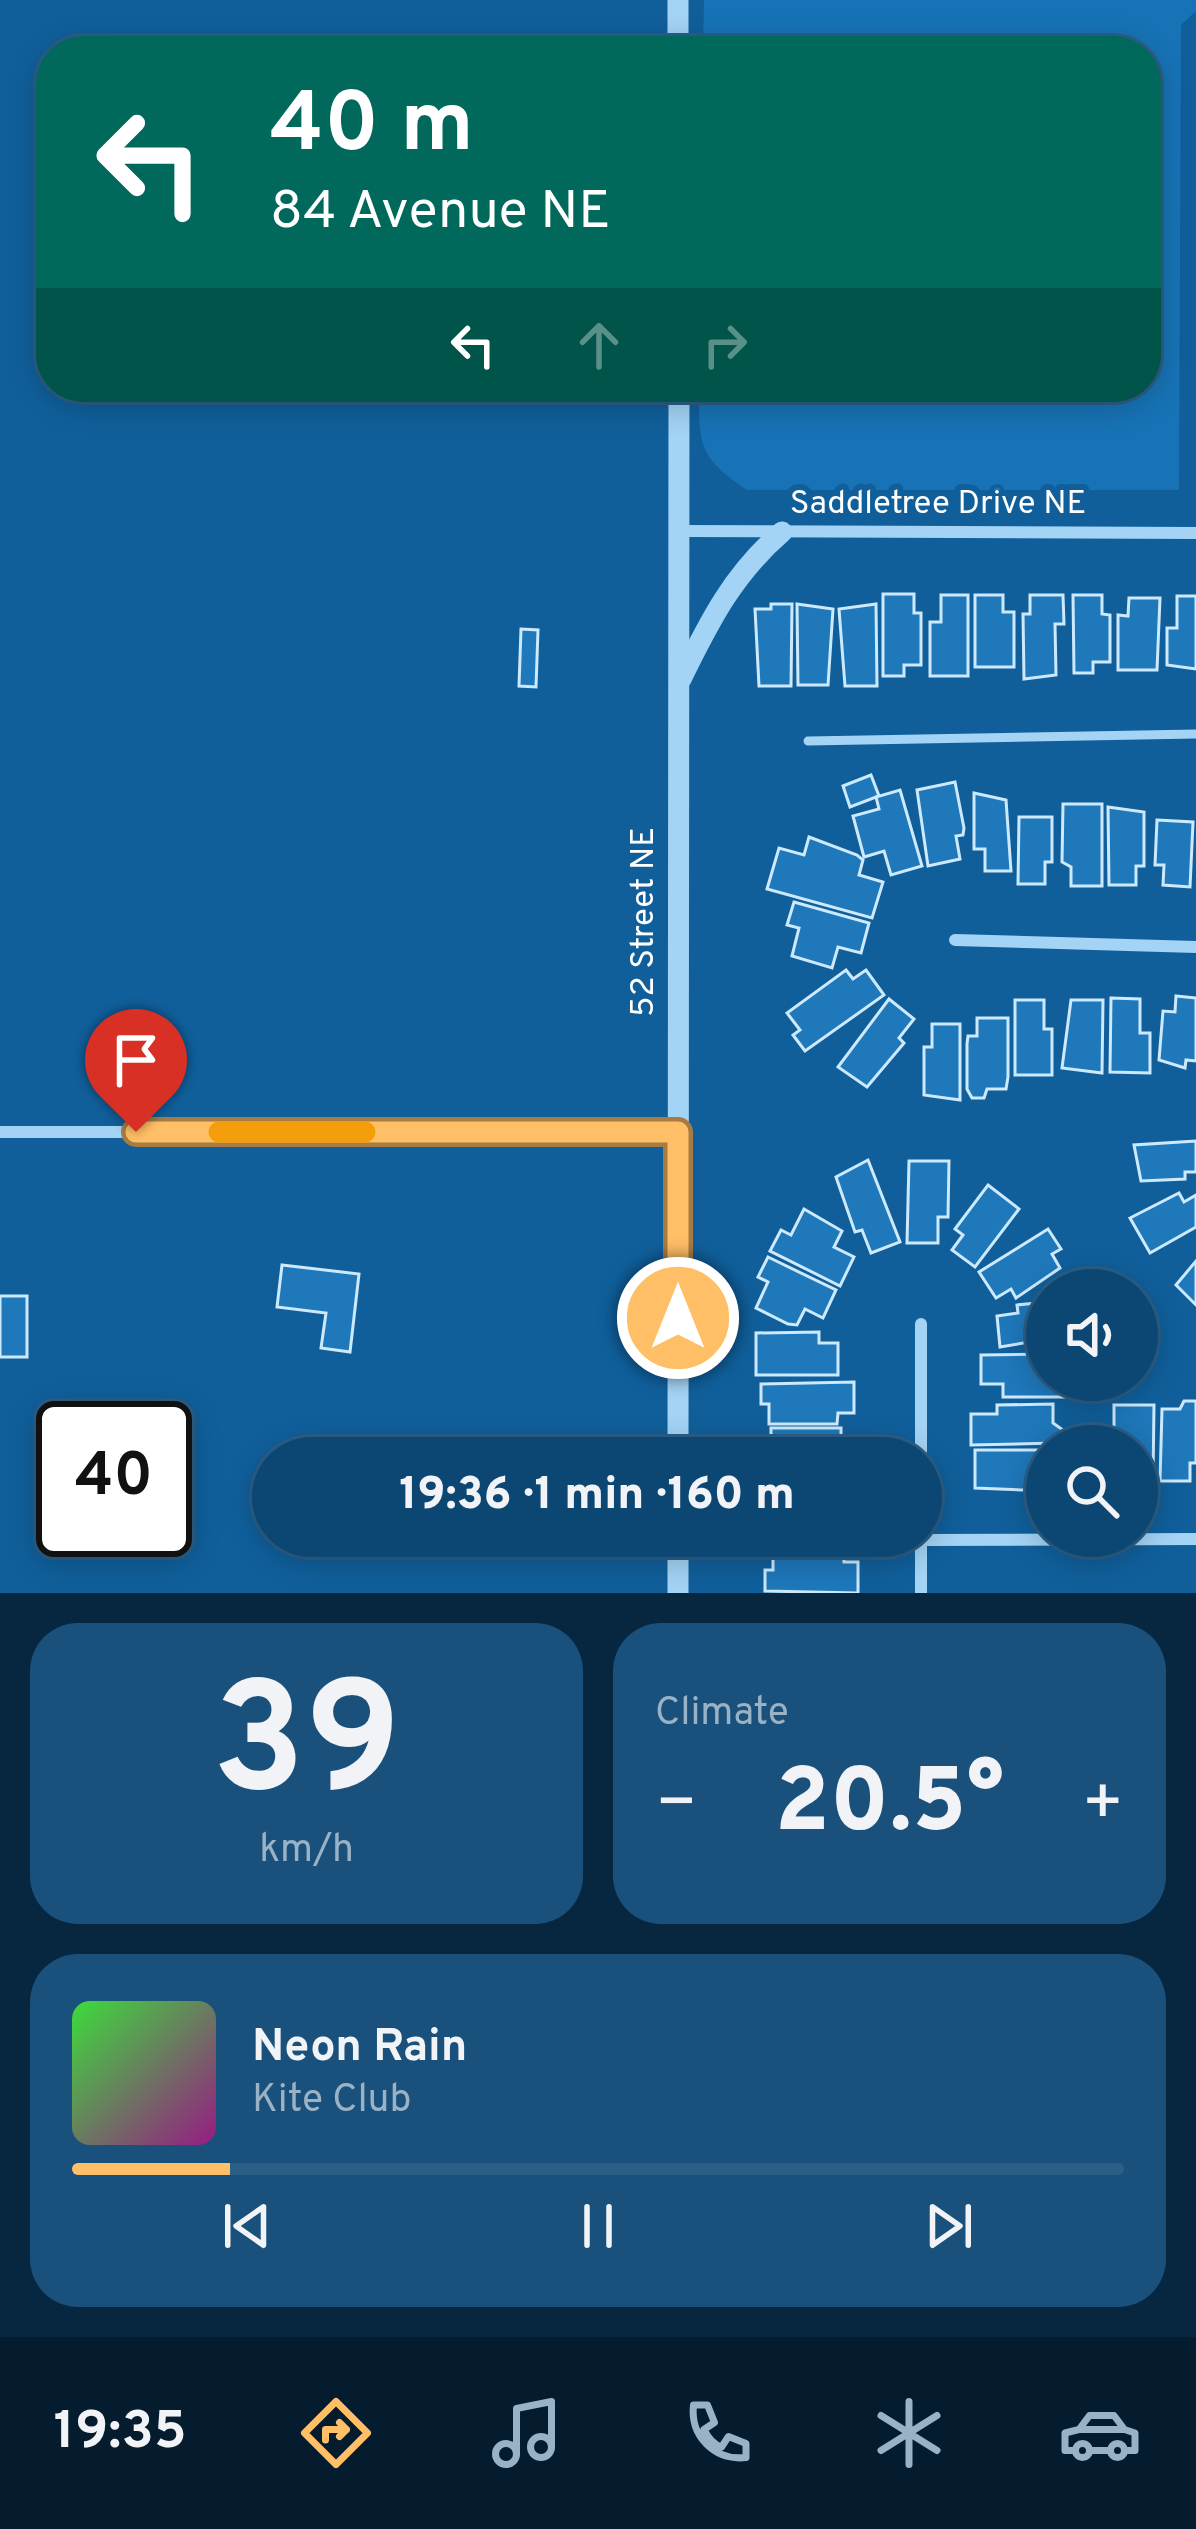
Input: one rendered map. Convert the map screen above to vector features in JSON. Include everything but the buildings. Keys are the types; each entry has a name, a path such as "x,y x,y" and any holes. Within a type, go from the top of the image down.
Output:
{"street":[{"path":"678,0 678,36"},
{"name":"52 Street NE","path":"678,1437 680,402"},
{"name":"Saddletree Drive NE","path":"680,531 1196,532"},
{"path":"679,686 719,600 751,559 782,532"},
{"path":"955,940 1196,947"},
{"path":"0,1132 678,1132"},
{"path":"922,1324 922,1437"},
{"path":"942,1540 1196,1539"},
{"path":"679,1557 679,1593"},
{"path":"921,1593 922,1557"}],"lane":[{"path":"808,741 1196,734"}],"shaded area":[{"path":"704,0 1196,0 1196,11 1181,25 1179,490 747,490 710,458 700,423 699,402 1161,402 1161,36 703,36"}],"slow traffic":[{"path":"219,1132 365,1132"}],"route":[{"path":"136,1132 678,1132 678,1318"}]}
